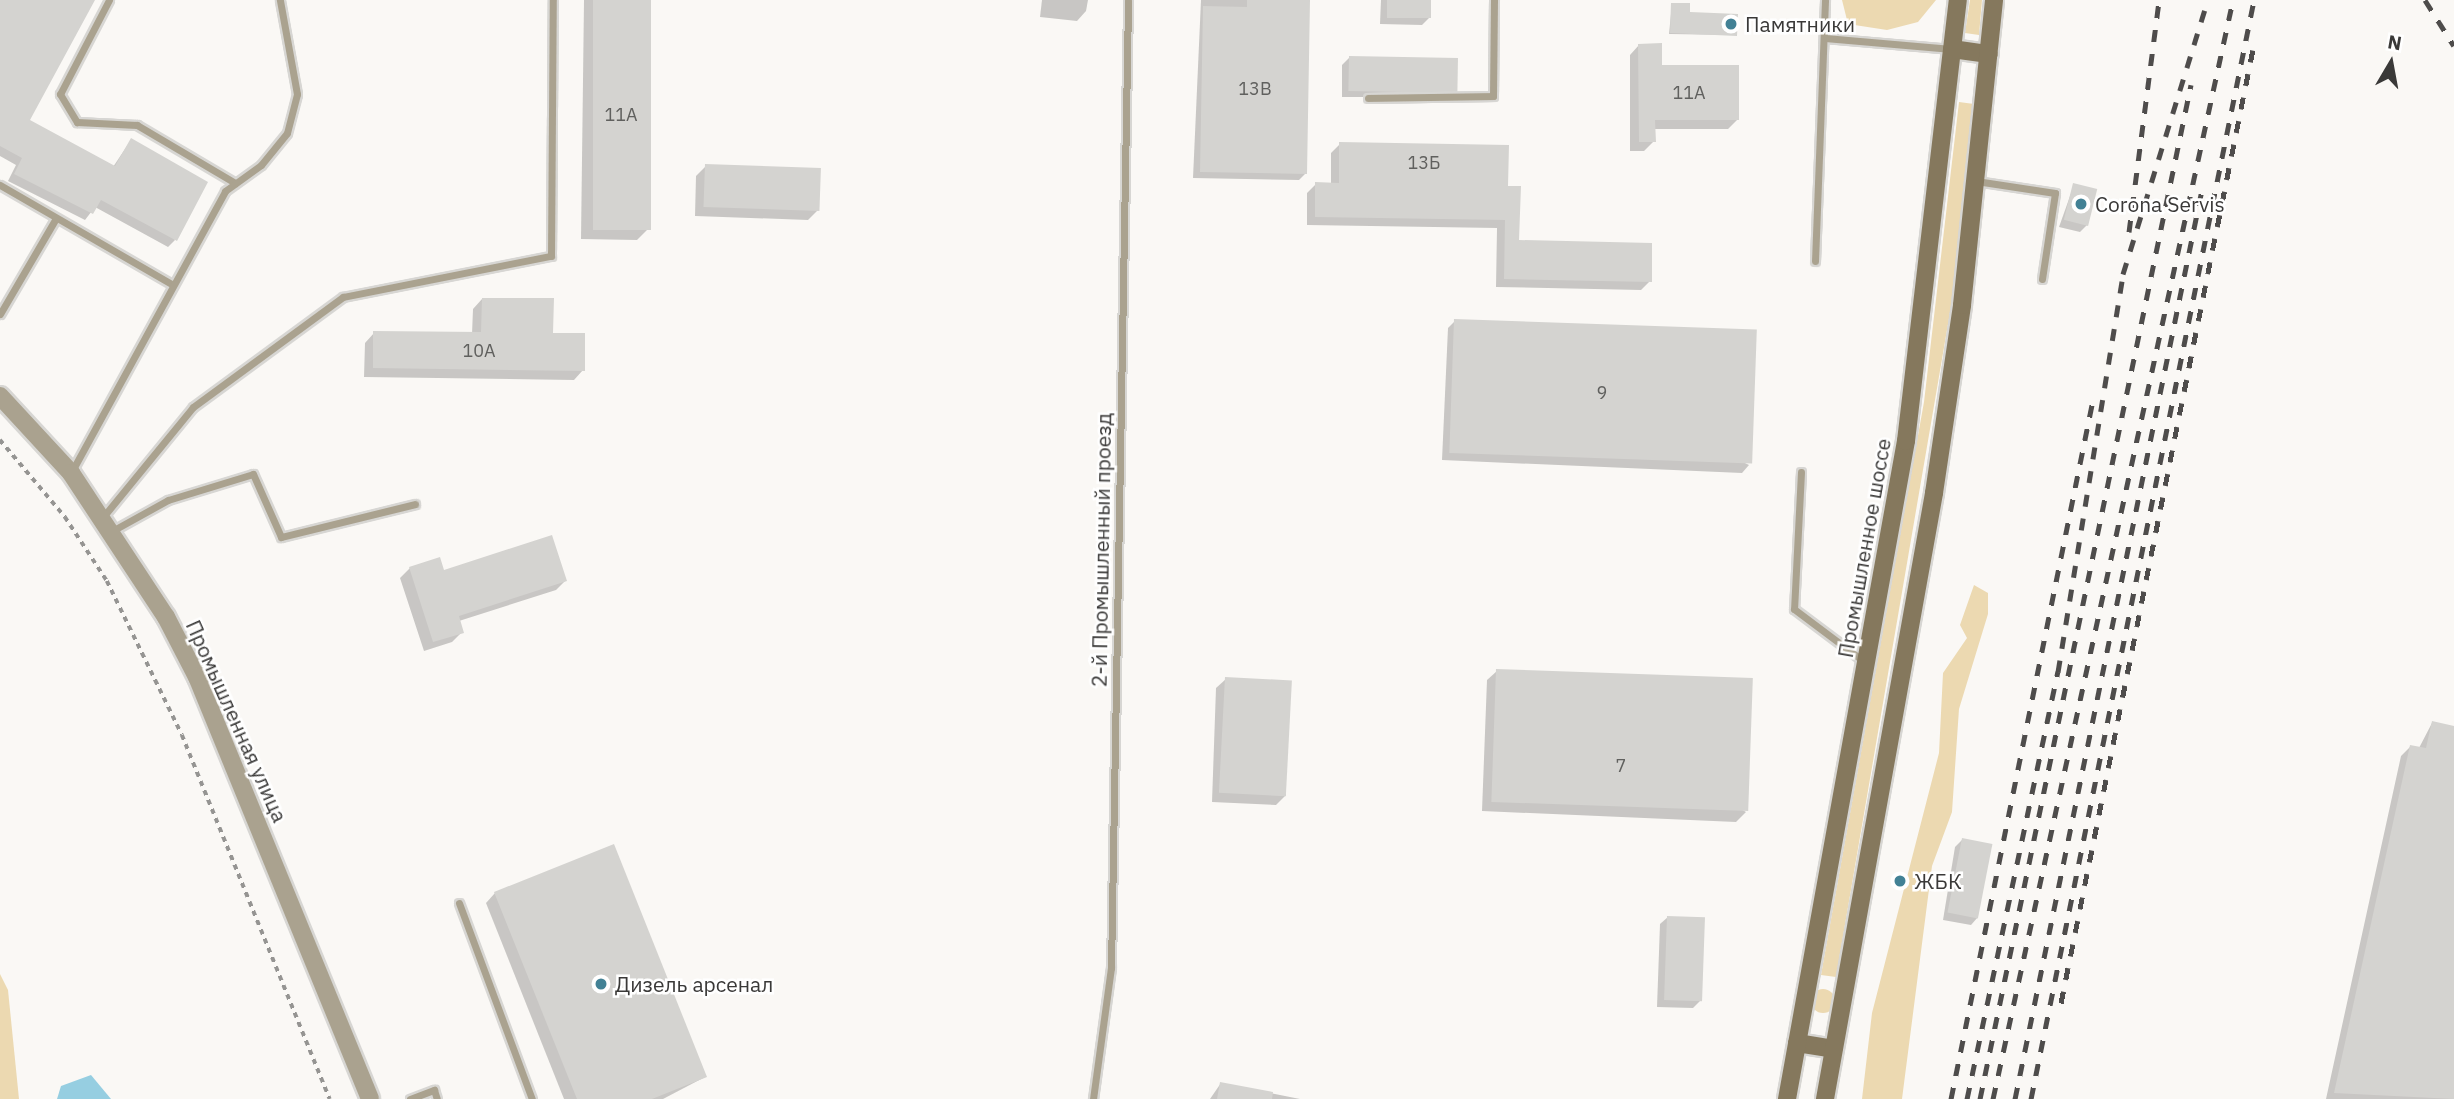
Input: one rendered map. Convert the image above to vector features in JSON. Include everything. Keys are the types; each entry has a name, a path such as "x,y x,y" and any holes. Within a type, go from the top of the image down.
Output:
{"main road":[{"name":"Промышленное шоссе","path":"1787,1099 1906,441 1958,0"},
{"path":"1825,1099 1934,493 1975,181 1994,0"},
{"path":"1952,49 1989,54"},
{"path":"1797,1043 1834,1049"}],"street":[{"name":"Промышленная улица","path":"0,396 71,473 107,524 197,677 370,1099"}],"lane":[{"path":"109,0 60,94 77,122 137,125 235,183"},
{"path":"71,473 173,285 235,183 261,165 287,133 298,94 280,0"},
{"path":"107,524 192,407 343,297 551,256 553,0"},
{"name":"2-й Промышленный проезд","path":"1093,1099 1111,968 1128,0"},
{"path":"1368,98 1493,96 1494,0"},
{"path":"1815,261 1825,0"},
{"path":"1825,38 1952,49"},
{"path":"1975,181 2055,193 2042,279"},
{"path":"0,185 55,220 173,285"},
{"path":"0,314 55,220"},
{"path":"1801,471 1794,609 1866,663"},
{"path":"107,524 169,500 253,474 281,537 415,504"},
{"path":"459,903 532,1099"},
{"path":"410,1099 434,1090 437,1099"}],"path":[{"path":"0,440 65,517 107,581 182,735 330,1099"}],"shaded area":[{"path":"1842,0 1936,0 1918,22 1887,30 1848,24"},
{"path":"1970,0 1982,0 1979,35 1965,33"},
{"path":"1959,102 1974,104 1953,295 1836,977 1821,975 1924,402"},
{"path":"1974,585 1988,593 1988,614 1959,709 1952,812 1932,866 1902,1099 1862,1099 1872,1013 1939,753 1943,673 1967,638 1960,625"},
{"path":"0,974 8,990 19,1099 0,1099"},
{"path":"1823,989 1831,993 1835,1001 1831,1009 1823,1013 1815,1009 1811,1001 1815,993"}],"water":[{"path":"91,1075 111,1099 57,1099 61,1086"}],"building":[{"path":"0,0 95,0 30,120 115,166 131,138 208,182 177,241 101,200 93,214 14,174 22,158 0,146"},
{"path":"593,0 651,0 651,230 593,230"},
{"path":"1247,0 1310,0 1307,174 1200,172 1203,6 1247,7"},
{"path":"1387,0 1431,0 1431,18 1387,18"},
{"path":"1671,3 1690,3 1690,12 1738,14 1737,36 1670,33"},
{"path":"1662,43 1662,65 1739,65 1739,120 1655,120 1656,142 1639,142 1638,44"},
{"path":"1349,56 1458,58 1457,93 1348,91"},
{"path":"1339,142 1509,145 1508,186 1521,186 1519,240 1652,243 1652,282 1504,279 1505,220 1315,217 1315,182 1339,183"},
{"path":"705,164 821,168 819,211 703,207"},
{"name":"Corona Servis","path":"2073,183 2097,189 2088,226 2064,220"},
{"path":"482,298 554,298 553,333 585,333 585,371 373,368 373,331 481,332"},
{"path":"1454,319 1757,330 1752,463 1449,453"},
{"path":"552,535 567,581 459,616 464,633 433,642 409,567 440,557 444,570"},
{"path":"1496,669 1753,678 1748,811 1491,802"},
{"path":"1225,677 1292,681 1286,796 1219,793"},
{"path":"2432,721 2454,726 2454,1099 2334,1093 2410,745 2426,748"},
{"path":"1962,838 1992,844 1978,919 1947,913"},
{"name":"Дизель арсенал","path":"614,844 707,1077 652,1099 577,1099 494,892"},
{"path":"1667,916 1705,917 1702,1001 1664,1000"},
{"path":"1220,1082 1273,1092 1272,1099 1217,1099"}],"railway":[{"path":"2129,232 2159,0"},
{"path":"1967,1099 2058,672 2123,274 2208,0"},
{"path":"1993,1099 2233,0"},
{"path":"2031,1099 2254,0"},
{"path":"2425,0 2454,46"},
{"path":"2061,1003 2255,39"},
{"path":"1980,1099 2191,85"},
{"path":"2015,1099 2202,190"},
{"path":"1951,1099 2093,400"}],"place":[{"name":"Памятники","path":"1731,24"},
{"name":"Corona Servis","path":"2081,204"},
{"name":"ЖБК","path":"1900,881"},
{"name":"Дизель арсенал","path":"601,984"}]}
